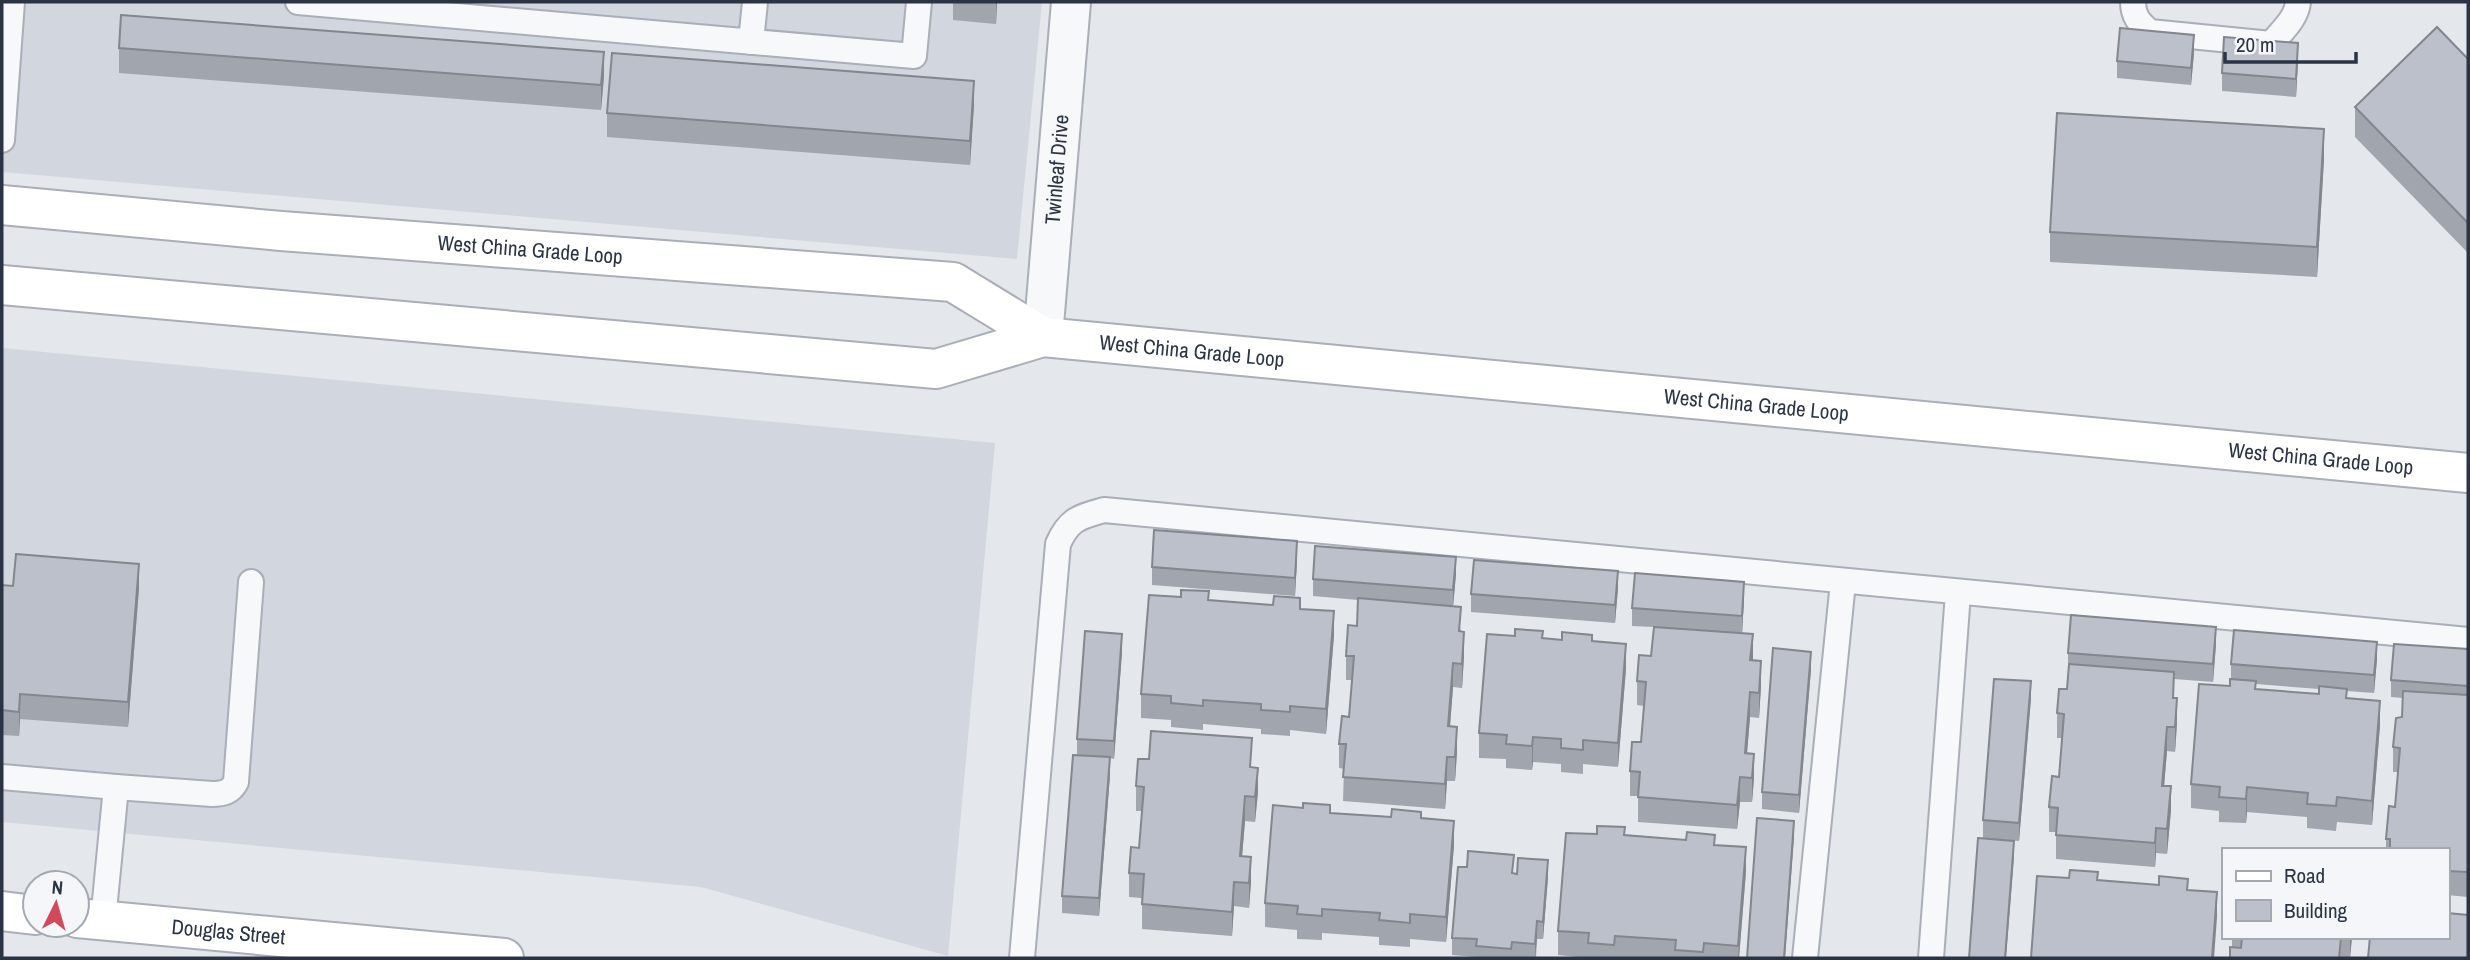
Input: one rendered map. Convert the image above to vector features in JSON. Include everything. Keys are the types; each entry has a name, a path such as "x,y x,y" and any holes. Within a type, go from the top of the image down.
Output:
{"main road":[{"name":"West China Grade Loop","path":"2,205 281,232 953,282 1043,337"},
{"name":"West China Grade Loop","path":"2,285 936,369 1043,337 2468,473"},
{"path":"2,911 21,913"},
{"name":"Douglas Street","path":"91,920 390,953 504,958"}],"street":[{"name":"Twinleaf Drive","path":"1043,337 1071,2"}],"lane":[{"path":"2,140 12,2"},
{"path":"299,2 558,13 751,42 914,56 919,2"},
{"path":"751,42 755,2"},
{"path":"2133,2 2138,23 2150,32 2271,44 2297,9 2298,2"},
{"path":"1021,958 1058,544 1064,531 1076,518 1104,510 2468,640"},
{"path":"2,777 212,794 224,793 233,788 236,782 251,582"},
{"path":"1805,958 1843,582"},
{"path":"1931,958 1958,593"},
{"path":"91,915 116,787"}],"shaded area":[{"path":"2,2 1042,2 1017,259 2,172"},
{"path":"2,348 995,443 948,956 701,887 2,822"}],"building":[{"path":"121,15 604,52 601,85 119,48"},
{"path":"2437,27 2468,59 2468,223 2355,107"},
{"path":"2120,28 2194,35 2191,68 2117,61"},
{"path":"2224,37 2298,43 2296,79 2222,73"},
{"path":"612,53 974,81 970,141 607,113"},
{"path":"2057,113 2324,129 2317,247 2050,232"},
{"path":"1154,530 1297,541 1295,578 1152,567"},
{"path":"1315,546 1456,557 1453,590 1313,579"},
{"path":"16,554 139,564 128,702 20,694 19,712 2,710 2,585 13,586"},
{"path":"1474,560 1618,571 1615,605 1471,594"},
{"path":"1635,573 1744,582 1742,616 1632,608"},
{"path":"1181,590 1209,591 1208,600 1273,605 1274,596 1300,598 1300,609 1334,611 1326,709 1290,706 1290,712 1261,710 1261,704 1203,700 1203,706 1171,703 1171,696 1141,694 1149,595 1181,597"},
{"path":"1358,598 1461,607 1459,631 1464,632 1462,664 1453,663 1448,726 1457,727 1455,757 1447,757 1445,784 1343,777 1346,744 1339,744 1342,716 1349,717 1354,656 1346,656 1348,625 1357,626"},
{"path":"2071,615 2216,627 2213,664 2068,653"},
{"path":"1654,627 1753,634 1750,660 1761,661 1759,693 1750,692 1745,753 1754,754 1752,778 1740,777 1737,805 1638,797 1640,772 1630,771 1632,742 1641,742 1646,682 1637,681 1639,655 1651,656"},
{"path":"1515,629 1543,631 1542,638 1562,640 1562,632 1592,635 1592,641 1626,644 1618,743 1583,740 1583,750 1561,748 1561,739 1533,737 1532,746 1506,744 1507,735 1479,733 1487,634 1515,636"},
{"path":"2234,630 2377,642 2374,675 2231,664"},
{"path":"1085,631 1122,634 1114,741 1077,739"},
{"path":"2394,644 2468,649 2468,686 2391,680"},
{"path":"1773,648 1811,652 1799,795 1762,792"},
{"path":"2069,664 2174,672 2173,698 2177,698 2175,727 2167,727 2162,786 2171,786 2167,829 2156,828 2155,843 2056,835 2058,808 2049,807 2052,776 2059,777 2064,714 2057,713 2059,689 2067,689"},
{"path":"1994,679 2031,681 2019,823 1983,820"},
{"path":"2230,679 2256,681 2255,689 2319,694 2319,686 2347,689 2346,698 2380,701 2372,801 2337,797 2336,806 2307,804 2308,793 2247,787 2246,799 2219,797 2220,787 2191,784 2199,684 2230,686"},
{"path":"2403,691 2468,695 2468,872 2449,871 2449,848 2390,848 2390,839 2386,839 2389,806 2395,807 2400,748 2393,747 2396,718 2402,717"},
{"path":"1151,731 1252,738 1250,767 1258,768 1255,797 1245,796 1240,856 1251,857 1249,883 1234,882 1232,912 1142,904 1144,874 1129,873 1131,847 1139,848 1144,787 1136,786 1138,759 1149,759"},
{"path":"1073,755 1110,757 1099,898 1062,896"},
{"path":"1303,803 1330,805 1330,813 1391,817 1392,809 1421,812 1421,818 1454,821 1446,917 1410,914 1410,923 1379,920 1380,913 1322,909 1322,916 1297,914 1298,906 1265,903 1273,805 1303,808"},
{"path":"1757,818 1794,821 1784,958 1747,958"},
{"path":"1597,826 1625,827 1624,835 1686,840 1687,832 1715,835 1714,845 1746,847 1738,946 1704,943 1703,952 1675,950 1676,940 1615,936 1614,945 1588,943 1589,933 1558,931 1566,833 1597,834"},
{"path":"1978,838 2014,841 2005,958 1969,958"},
{"path":"1468,851 1514,855 1512,873 1517,874 1518,858 1548,860 1543,922 1537,921 1535,944 1512,942 1511,949 1476,946 1477,939 1452,938 1458,867 1467,867"},
{"path":"2070,870 2098,872 2097,880 2159,885 2159,876 2188,879 2187,890 2217,892 2212,958 2031,958 2037,876 2069,878"},
{"path":"2449,913 2468,915 2468,958 2368,958 2370,939 2449,939"},
{"path":"2242,939 2341,939 2339,958 2230,958 2230,947 2241,948"}]}
